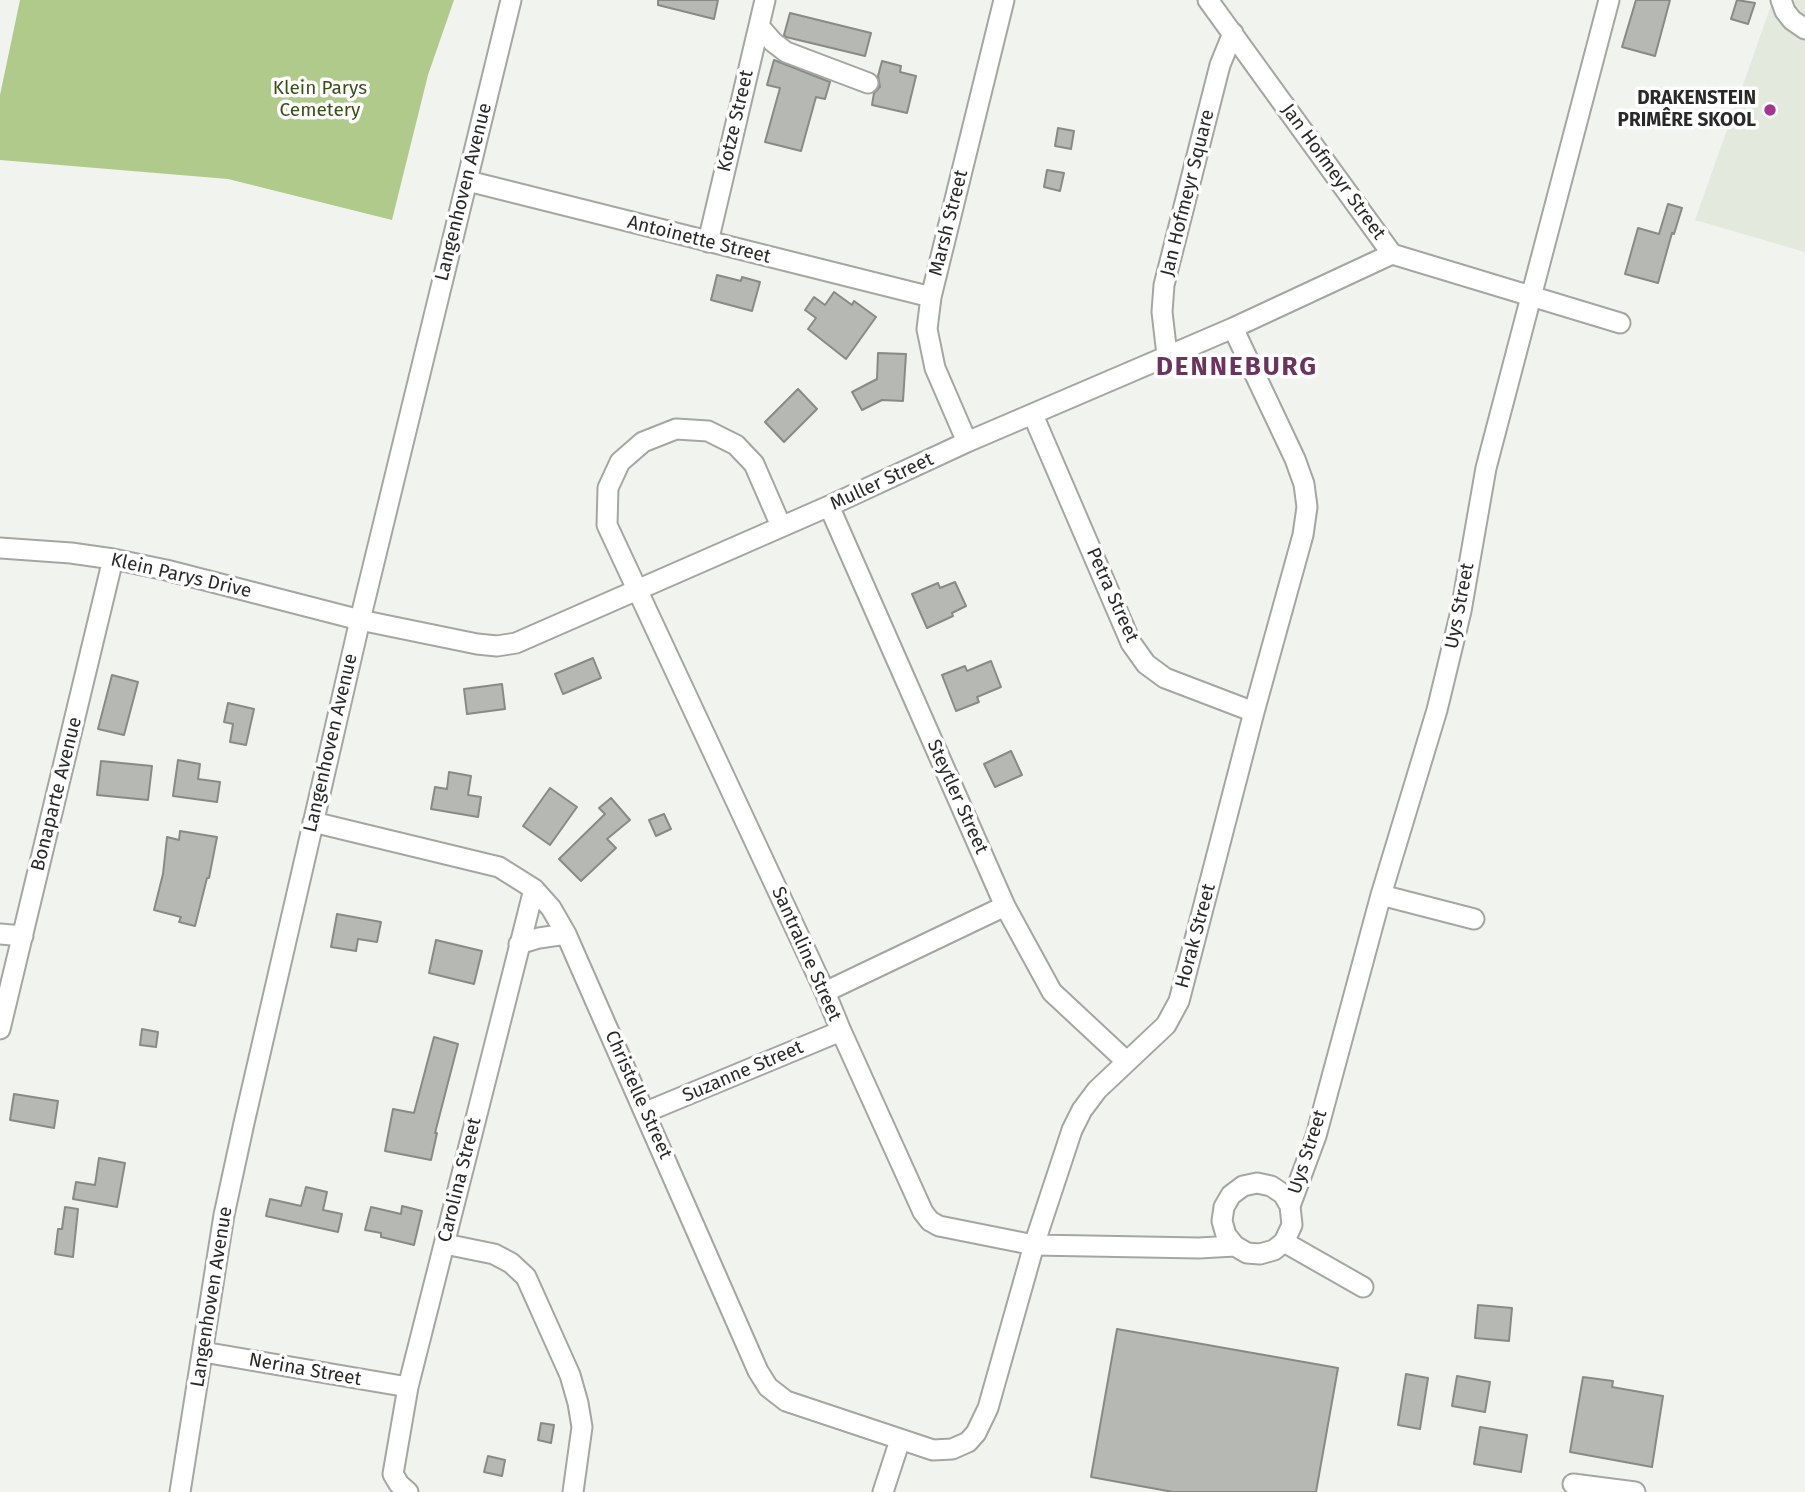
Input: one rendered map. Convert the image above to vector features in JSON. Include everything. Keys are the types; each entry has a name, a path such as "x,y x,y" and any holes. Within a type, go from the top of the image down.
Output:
{"street":[{"name":"Langenhoven Avenue","path":"180,1492 230,1189 360,620 511,0"},
{"name":"Kotze Street","path":"708,242 765,0"},
{"name":"Marsh Street","path":"967,442 935,368 927,329 931,297 1004,0"},
{"name":"Jan Hofmeyr Street","path":"1208,0 1392,254 1620,323"},
{"name":"Uys Street","path":"1290,1206 1316,1136 1381,895 1437,710 1461,611 1486,468 1609,0"},
{"path":"1781,0 1791,20 1805,29"},
{"path":"759,26 786,52 868,83"},
{"name":"Jan Hofmeyr Square","path":"1167,355 1162,312 1164,285 1220,65 1233,33"},
{"name":"Antoinette Street","path":"468,181 931,297"},
{"name":"Muller Street","path":"360,620 497,646 536,636 967,442 1233,328 1392,254"},
{"name":"Horak Street","path":"900,1440 933,1450 952,1450 968,1442 976,1433 988,1408 1034,1245 1072,1129 1097,1090 1166,1026 1179,1001 1303,535 1307,507 1304,484 1295,459 1233,328"},
{"name":"Petra Street","path":"1033,415 1131,643 1146,664 1165,678 1254,712"},
{"path":"637,591 607,524 608,488 620,463 643,442 676,429 708,431 736,445 754,464 781,526"},
{"name":"Steytler Street","path":"829,506 1005,906 1052,992 1126,1061"},
{"name":"Klein Parys Drive","path":"0,548 113,559 360,620"},
{"name":"Bonaparte Avenue","path":"0,1030 113,559"},
{"name":"Santraline Street","path":"637,591 825,992 923,1212 930,1221 939,1226 1034,1245"},
{"name":"Christelle Street","path":"313,822 499,867 534,888 551,908 566,934 758,1371 768,1387 786,1401 900,1440"},
{"name":"Carolina Street","path":"408,1492 393,1474 408,1387 534,888"},
{"path":"1381,895 1474,919"},
{"path":"825,992 1005,906"},
{"path":"0,934 23,936"},
{"path":"519,944 566,934"},
{"name":"Suzanne Street","path":"646,1112 841,1031"},
{"path":"1257,1183 1271,1186 1283,1194 1290,1206 1292,1225 1284,1242 1274,1251 1247,1253 1235,1246 1226,1235 1222,1221 1224,1207 1231,1195 1243,1186 1257,1183"},
{"path":"1284,1242 1363,1287"},
{"path":"444,1244 494,1254 511,1263 526,1277 570,1375 578,1403 582,1427 573,1492"},
{"path":"1034,1245 1199,1248 1235,1246"},
{"name":"Nerina Street","path":"203,1352 408,1387"},
{"path":"883,1492 900,1440"},
{"path":"1573,1484 1635,1492"}],"shaded area":[{"name":"DRAKENSTEIN PRIMÊRE SKOOL","path":"1773,0 1805,0 1805,252 1695,220"}],"green space":[{"name":"Klein Parys Cemetery","path":"20,0 454,0 428,75 392,220 228,179 0,160 0,95"}],"building":[{"path":"658,0 718,0 714,19 658,5"},
{"path":"1636,0 1670,0 1655,56 1622,47"},
{"path":"1737,0 1755,3 1748,24 1731,19"},
{"path":"790,13 871,33 865,56 786,37 784,35"},
{"path":"774,60 830,82 825,99 816,97 801,151 765,142 780,88 767,85"},
{"path":"882,61 901,66 900,72 916,76 907,113 872,105 874,93 880,87 878,76"},
{"path":"1058,128 1074,131 1071,149 1055,146"},
{"path":"1047,170 1064,173 1060,191 1044,187"},
{"path":"1668,204 1682,208 1658,283 1625,274 1638,228 1659,234"},
{"path":"717,275 760,282 752,311 711,300"},
{"path":"834,292 852,305 854,301 876,317 846,359 808,329 816,318 805,310 814,297 825,305"},
{"path":"878,353 906,354 903,401 882,400 862,410 852,392 877,379"},
{"path":"798,389 817,409 784,442 765,422"},
{"path":"955,582 966,606 952,613 953,616 927,628 912,594 938,583 940,588"},
{"path":"593,658 601,678 563,694 555,674"},
{"path":"991,661 1001,687 977,697 979,702 956,711 942,675 965,666 967,671"},
{"path":"112,675 138,682 124,735 98,729"},
{"path":"502,684 505,709 467,714 464,689"},
{"path":"228,703 254,709 246,745 230,742 233,724 224,722"},
{"path":"1011,751 1022,775 995,787 984,764"},
{"path":"178,760 200,764 198,779 220,782 217,802 173,796"},
{"path":"101,761 152,766 148,800 97,795"},
{"path":"449,772 471,776 468,795 481,797 478,817 431,809 435,787 447,789"},
{"path":"550,788 577,807 550,845 523,826"},
{"path":"611,798 630,820 607,839 616,848 581,881 559,859 605,814 599,808"},
{"path":"664,814 671,829 656,836 649,820"},
{"path":"180,831 217,837 195,926 179,922 181,917 154,910 163,874 167,837 179,840"},
{"path":"337,914 381,922 377,942 358,939 356,951 331,947"},
{"path":"436,940 482,951 474,984 429,973"},
{"path":"142,1029 158,1032 156,1047 140,1045"},
{"path":"434,1037 458,1044 435,1133 431,1160 385,1151 393,1109 414,1113"},
{"path":"14,1094 58,1101 54,1128 10,1120"},
{"path":"99,1158 125,1163 117,1207 73,1199 76,1182 95,1185"},
{"path":"306,1187 327,1192 323,1210 342,1214 338,1232 266,1216 270,1199 301,1206"},
{"path":"402,1206 422,1211 414,1245 365,1230 371,1207 401,1214"},
{"path":"65,1207 78,1209 73,1257 55,1254 58,1229 62,1229"},
{"path":"1478,1305 1512,1308 1509,1341 1475,1338"},
{"path":"1117,1329 1338,1368 1316,1492 1173,1492 1091,1477"},
{"path":"1406,1374 1428,1378 1420,1429 1398,1425"},
{"path":"1457,1376 1490,1382 1485,1412 1452,1406"},
{"path":"1583,1377 1613,1381 1612,1387 1663,1396 1652,1467 1570,1452"},
{"path":"541,1423 554,1425 551,1443 538,1440"},
{"path":"1480,1427 1527,1435 1521,1472 1474,1464"},
{"path":"488,1456 505,1460 502,1476 484,1472"}],"place":[{"name":"DRAKENSTEIN PRIMÊRE SKOOL","path":"1770,110"}],"district":[{"name":"DENNEBURG","path":"1237,368"}]}
